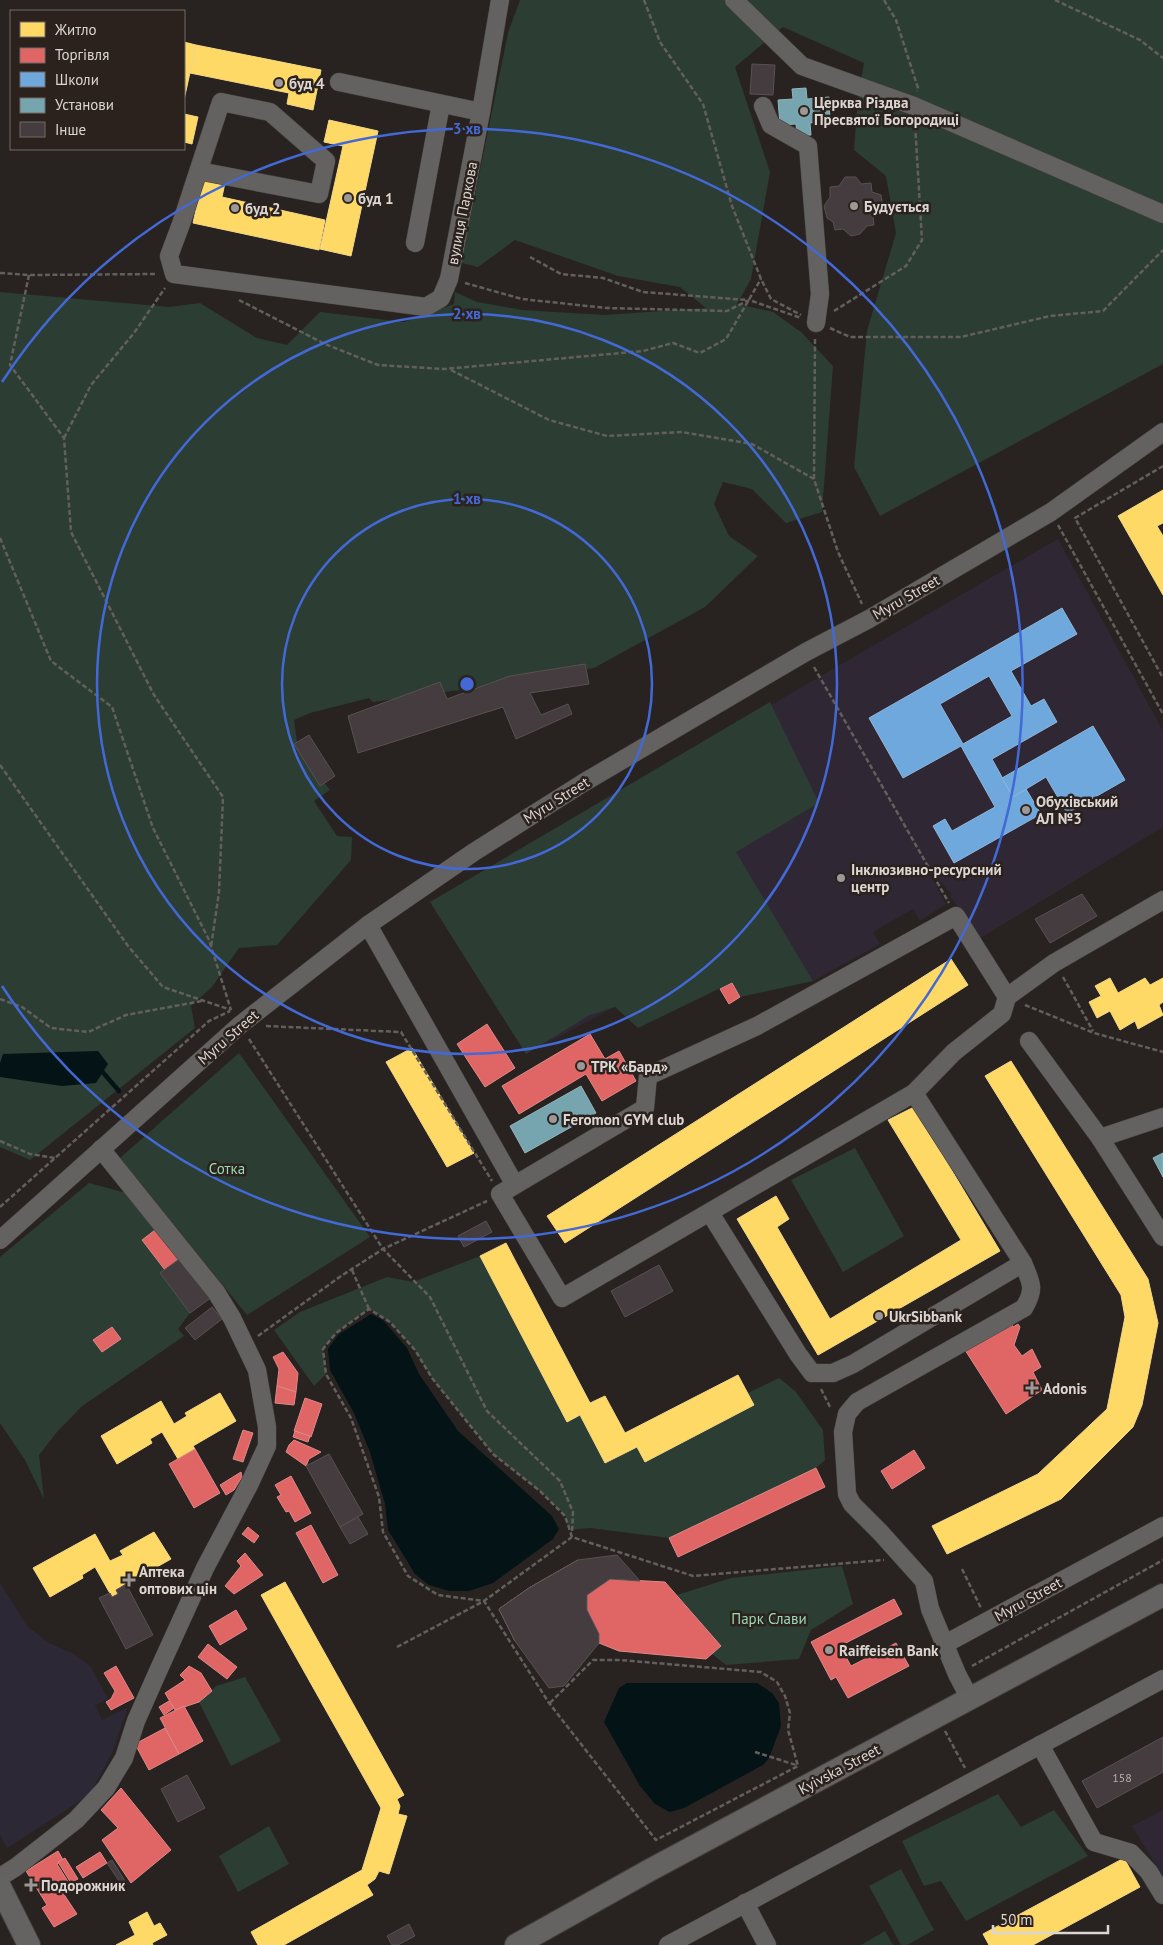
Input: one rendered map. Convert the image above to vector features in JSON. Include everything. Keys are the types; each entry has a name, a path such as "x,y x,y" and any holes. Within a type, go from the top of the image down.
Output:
{"main road":[{"name":"Kyivska Street","path":"516,1945 650,1870 1163,1595"},
{"path":"0,1887 29,1945"}],"street":[{"name":"вулиця Паркова","path":"174,274 426,307 441,298 449,279 500,0"},
{"path":"734,0 802,66 914,106 1163,214"},
{"path":"339,82 481,112"},
{"path":"174,274 168,256 182,224 221,102 270,112 326,161 319,194 199,171"},
{"path":"415,243 441,104"},
{"path":"763,106 771,125 808,146 820,294 816,323"},
{"name":"Myru Street","path":"0,1240 101,1149 236,1018 368,925 474,852 583,783 806,652 869,619 1051,512 1163,432"},
{"path":"368,925 508,1190 562,1298 914,1093 954,1052 1002,1014 1007,997 1054,963 1163,900"},
{"path":"508,1190 645,1108 648,1076 757,1026 956,916 1007,997"},
{"path":"1029,1041 1100,1138 1163,1237"},
{"path":"914,1093 1023,1263 1031,1282 1031,1296 1024,1308 857,1402 847,1414 844,1432 846,1494 852,1504 924,1582 930,1609 957,1674 970,1699"},
{"path":"1100,1138 1163,1117"},
{"path":"0,1877 16,1867 76,1820 106,1788 124,1758 136,1720 205,1568 267,1446 267,1427 257,1370 232,1318 216,1292 101,1149"},
{"path":"710,1213 798,1354 812,1372 833,1373 853,1364 1023,1263"},
{"name":"Myru Street","path":"946,1644 1163,1526"},
{"path":"668,1945 1163,1679"},
{"path":"1040,1744 1094,1842 1131,1853 1149,1872 1163,1895"},
{"path":"745,1903 767,1945"}],"path":[{"path":"644,0 660,42 703,104 732,206 760,279 771,299 816,323"},
{"path":"816,323 906,266 922,240 914,106 918,88 896,20 884,0"},
{"path":"1055,0 1140,40 1163,58"},
{"path":"530,257 562,274 603,278 644,292 749,300 850,337 961,337 1050,316 1103,311 1163,250"},
{"path":"0,272 29,275 174,274"},
{"path":"174,274 134,333 91,386 64,438 71,532 154,695 223,797 219,892 211,948"},
{"path":"29,275 10,365 64,438"},
{"path":"449,279 522,300 606,308 727,311 749,300"},
{"path":"238,299 325,344 378,365 450,369 643,351 673,343 700,353 726,339 760,279"},
{"path":"816,323 814,479 838,552 869,619"},
{"path":"450,369 549,420 607,436 682,432 752,444 814,479"},
{"path":"1163,466 1075,518 1163,678"},
{"path":"1051,512 1163,714"},
{"path":"0,538 51,660 112,706 153,828 209,940 236,1018 383,1249 430,1297 487,1411 560,1481 573,1512 572,1537"},
{"path":"806,652 956,916"},
{"path":"0,766 128,946 163,987 203,1001 236,1018"},
{"path":"1054,963 1094,1032"},
{"path":"1007,997 1094,1032 1163,1052"},
{"path":"0,999 22,1007 51,1028 88,1032 126,1015 203,1001"},
{"path":"0,1207 209,1021 236,1018 401,1032 508,1190 383,1249 245,1346"},
{"path":"0,1141 30,1154 56,1158"},
{"path":"352,1270 369,1309 390,1322 415,1350 432,1378 493,1454 540,1491 565,1516 572,1537"},
{"path":"369,1309 336,1333 323,1350 326,1374 351,1418 379,1496 384,1532 408,1576 438,1595 484,1600"},
{"path":"572,1537 693,1576 903,1558"},
{"path":"397,1647 484,1600 572,1537"},
{"path":"957,1674 1163,1560"},
{"path":"962,1569 984,1612"},
{"path":"484,1600 550,1703 656,1840 798,1766"},
{"path":"550,1703 593,1660 620,1660 761,1672 777,1682 784,1696 790,1712 788,1730 798,1766"},
{"path":"944,1730 972,1780"},
{"path":"755,1752 798,1766"}],"shaded area":[{"name":"Обухівський АЛ №3","path":"1058,539 1163,731 1163,827 979,939 949,894 953,896 926,866 946,904 920,921 913,909 873,932 880,944 813,981 787,938 638,1028 615,1007 526,1054 430,902"},
{"path":"98,1051 108,1064 96,1083 62,1086 0,1077 0,1063 3,1054"},
{"path":"371,1314 383,1320 407,1348 419,1374 458,1431 552,1516 559,1529 553,1539 493,1583 469,1591 449,1591 429,1585 415,1574 388,1530 385,1504 370,1452 354,1413 330,1370 328,1349 338,1335"},
{"path":"0,1583 27,1626 49,1643 74,1654 91,1667 108,1699 95,1705 102,1720 128,1707 112,1753 93,1788 80,1801 7,1848 0,1835"},
{"path":"627,1683 757,1683 772,1693 779,1703 781,1726 769,1758 763,1765 684,1808 670,1812 655,1804 640,1786 604,1722 619,1688"},
{"path":"1163,1810 1163,1876 1132,1826"}],"green space":[{"path":"520,0 1163,0 1163,364 880,516 854,467 867,331 896,233 886,176 854,150 858,98 864,63 783,27 735,67 770,172 751,279 737,304 773,312 801,332 833,366 822,512 786,523 752,489 723,482 714,504 729,536 758,556 705,607 594,668 373,702 369,698 310,713 294,720 298,749 330,790 314,801 337,836 352,837 351,860 277,945 239,948 212,987 191,1006 195,1028 30,1160 0,1147 0,292 169,307 200,303 257,338 287,345 320,312 404,322 454,304 455,292 477,302 522,310 605,315 706,308 680,287 618,276 515,240 478,267 458,262 470,219 508,33"},
{"path":"770,702 819,803 736,852 813,981 740,997 731,983 638,1028 615,1007 588,1016 526,1054 430,902"},
{"name":"Сотка","path":"239,1053 370,1237 247,1315 120,1158"},
{"path":"855,1148 904,1236 843,1272 791,1180"},
{"path":"89,1183 130,1194 159,1227 142,1240 165,1270 161,1274 190,1313 178,1329 184,1336 81,1407 57,1432 39,1455 44,1499 25,1460 0,1423 0,1257"},
{"path":"480,1256 580,1415 605,1463 637,1447 645,1462 748,1393 779,1378 795,1391 823,1430 825,1460 816,1468 669,1538 590,1528 569,1530 565,1515 540,1491 493,1454 432,1378 415,1350 390,1322 369,1309 336,1333 323,1349 326,1374 314,1386 274,1330 300,1312 387,1277 413,1282"},
{"name":"Парк Слави","path":"842,1566 853,1604 811,1630 799,1659 726,1665 712,1654 721,1646 677,1595 731,1578"},
{"path":"245,1677 281,1741 231,1766 199,1702 216,1686"},
{"path":"998,1794 1021,1827 1054,1810 1088,1856 966,1921 941,1881 924,1886 902,1841"},
{"path":"269,1826 289,1864 238,1892 219,1856"},
{"path":"901,1869 934,1930 907,1945 901,1945 869,1886"},
{"path":"885,1931 893,1945 861,1945"}],"building: Житло":[{"path":"185,42 196,45 185,95"},
{"name":"буд 4","path":"196,45 321,70 313,110 287,104 289,93 190,73"},
{"path":"185,114 198,117 192,144 185,142"},
{"name":"буд 1","path":"329,120 378,131 351,256 320,249 343,146 324,142"},
{"name":"буд 2","path":"204,173 226,178 222,197 325,220 319,250 193,223"},
{"path":"1163,490 1163,523 1157,526 1163,536 1163,595 1118,516"},
{"path":"951,959 968,985 565,1243 547,1216"},
{"path":"1110,978 1118,993 1145,978 1150,985 1163,978 1163,1002 1159,1005 1163,1015 1138,1029 1135,1021 1120,1030 1110,1011 1097,1018 1089,1002 1101,996 1095,986"},
{"path":"412,1048 474,1153 447,1167 386,1062"},
{"path":"1011,1061 1148,1279 1158,1323 1142,1405 1133,1427 1061,1499 947,1554 932,1526 1038,1474 1107,1409 1125,1317 1121,1295 985,1076"},
{"path":"914,1107 1000,1251 818,1355 737,1219 776,1196 789,1219 777,1227 830,1319 961,1240 888,1120"},
{"path":"506,1243 590,1403 605,1396 625,1433 738,1375 754,1405 645,1462 637,1447 605,1463 580,1415 567,1422 480,1256"},
{"path":"220,1393 236,1421 193,1446 195,1449 178,1459 162,1432 150,1439 152,1443 117,1464 101,1436 161,1401 174,1424 187,1416 185,1413"},
{"path":"154,1532 171,1559 116,1590 118,1594 112,1597 95,1567 82,1575 83,1578 50,1597 33,1568 95,1534 110,1561 123,1555 120,1551"},
{"path":"285,1582 404,1795 397,1799 400,1806 398,1814 407,1816 389,1874 379,1871 375,1879 367,1885 373,1895 284,1945 258,1945 251,1932 362,1870 381,1808 261,1595"},
{"path":"1124,1858 1140,1887 1033,1945 989,1945 983,1934"},
{"path":"147,1912 154,1926 160,1923 167,1935 152,1943 153,1945 116,1945 135,1935 129,1922"}],"building: Торгівля":[{"path":"732,983 740,997 729,1004 720,989"},
{"path":"487,1024 515,1068 485,1087 457,1044"},
{"name":"ТРК «Бард»","path":"590,1034 605,1059 619,1051 636,1081 602,1101 586,1074 519,1114 502,1086"},
{"path":"159,1227 182,1257 165,1270 142,1240"},
{"path":"1011,1322 1013,1327 1018,1324 1020,1327 1014,1345 1022,1356 1032,1349 1041,1367 1033,1372 1042,1390 1006,1414 965,1350"},
{"path":"112,1327 121,1339 102,1352 93,1340"},
{"path":"283,1352 298,1373 296,1392 277,1386 279,1369 273,1357"},
{"path":"277,1386 296,1392 294,1405 275,1403"},
{"path":"305,1398 322,1404 311,1437 294,1431"},
{"path":"243,1430 253,1433 243,1462 233,1459"},
{"path":"295,1431 310,1436 308,1442 293,1437"},
{"path":"294,1440 321,1452 309,1459 306,1466 286,1452"},
{"path":"195,1449 220,1493 194,1508 169,1464"},
{"path":"914,1450 925,1468 892,1489 881,1471"},
{"path":"816,1468 825,1487 678,1557 669,1538"},
{"path":"241,1472 242,1477 234,1490 226,1495 220,1485"},
{"path":"291,1476 311,1513 295,1522 289,1511 286,1512 277,1497 281,1495 275,1485"},
{"path":"311,1525 338,1575 323,1583 296,1533"},
{"path":"248,1527 259,1536 254,1543 242,1534"},
{"path":"245,1553 263,1575 234,1594 225,1586 241,1566 237,1561"},
{"path":"578,1560 599,1586 515,1641 499,1609 529,1588"},
{"path":"610,1579 665,1582 721,1646 706,1659 619,1651 599,1643 599,1634 587,1610 587,1595"},
{"name":"Raiffeisen Bank","path":"894,1599 902,1614 840,1646 851,1666 896,1643 909,1666 848,1698 836,1677 831,1680 811,1642"},
{"path":"236,1610 247,1629 220,1645 209,1626"},
{"path":"208,1644 237,1667 227,1679 198,1657"},
{"path":"116,1666 134,1698 111,1710 106,1702 111,1699 115,1691 104,1673"},
{"path":"189,1666 201,1673 212,1691 199,1702 175,1710 165,1693 185,1680 180,1675"},
{"path":"169,1701 174,1708 164,1715 159,1707"},
{"path":"184,1706 203,1741 179,1754 160,1718"},
{"path":"165,1728 179,1754 149,1770 135,1744"},
{"path":"121,1788 171,1850 131,1883 102,1840 118,1828 101,1810"},
{"path":"58,1851 63,1860 57,1864 72,1888 63,1893 77,1914 54,1927 42,1908 47,1905 26,1871"},
{"path":"100,1852 107,1863 83,1878 76,1867"},
{"path":"65,1858 78,1879 71,1883 58,1862"}],"building: Школи":[{"path":"1062,608 1077,634 1011,671 1031,706 1044,699 1057,722 992,759 1013,797 1026,789 1041,814 954,863 933,826 945,819 952,831 995,807 961,746 903,778 869,718","holes":["989,676 1012,716 963,744 940,704"]},
{"path":"1093,726 1125,780 1067,813 1046,777 1013,797 1002,778"}],"building: Установи":[{"name":"Церква Різдва Пресвятої Богородиці","path":"806,88 807,99 829,97 830,121 810,123 811,135 797,136 796,124 780,125 778,100 793,99 792,89"},
{"name":"Feromon GYM club","path":"581,1086 596,1113 525,1153 510,1126"},
{"path":"1163,1153 1163,1177 1153,1158"}],"building: Інше":[{"path":"752,64 775,65 773,95 750,94"},
{"name":"Будується","path":"845,177 856,177 861,184 871,183 872,192 881,195 883,207 879,215 873,217 874,225 867,226 860,234 851,236 843,229 835,230 833,222 827,218 824,206 830,197 830,187 839,186"},
{"path":"585,664 589,684 530,693 541,715 568,704 572,714 516,739 503,707 358,753 348,716 440,682 447,699 510,676"},
{"path":"309,735 335,776 320,786 294,744"},
{"path":"1082,894 1097,916 1050,943 1035,919"},
{"path":"486,1221 492,1232 464,1247 458,1236"},
{"path":"182,1257 212,1297 190,1313 160,1273"},
{"path":"659,1265 673,1291 625,1317 611,1291"},
{"path":"212,1307 222,1319 195,1340 185,1328"},
{"path":"329,1454 363,1514 340,1527 306,1466"},
{"path":"358,1517 368,1534 350,1544 340,1527"},
{"path":"617,1555 640,1581 610,1579 587,1595 587,1610 599,1634 599,1643 564,1686 549,1688 515,1641 499,1609 529,1588 578,1560"},
{"path":"126,1584 153,1635 126,1649 99,1598 110,1593 112,1597 118,1594 116,1590"},
{"path":"1163,1737 1163,1772 1097,1808 1082,1781"},
{"path":"187,1775 205,1808 178,1822 161,1789"},
{"path":"112,1860 125,1881 121,1884 107,1863"},
{"path":"409,1924 415,1936 398,1945 392,1945 387,1936"}],"waterway":[{"path":"98,1069 119,1091"}],"place":[{"name":"буд 4","path":"279,83"},
{"name":"Церква Різдва Пресвятої Богородиці","path":"804,111"},
{"name":"буд 1","path":"348,198"},
{"name":"Будується","path":"854,206"},
{"name":"буд 2","path":"235,208"},
{"name":"Обухівський АЛ №3","path":"1026,810"},
{"name":"Інклюзивно-ресурсний центр","path":"841,878"},
{"name":"ТРК «Бард»","path":"581,1066"},
{"name":"Feromon GYM club","path":"553,1119"},
{"name":"UkrSibbank","path":"879,1316"},
{"name":"Adonis","path":"1032,1388"},
{"name":"Аптека оптових цін","path":"129,1580"},
{"name":"Raiffeisen Bank","path":"829,1650"},
{"name":"Подорожник","path":"31,1885"}]}
